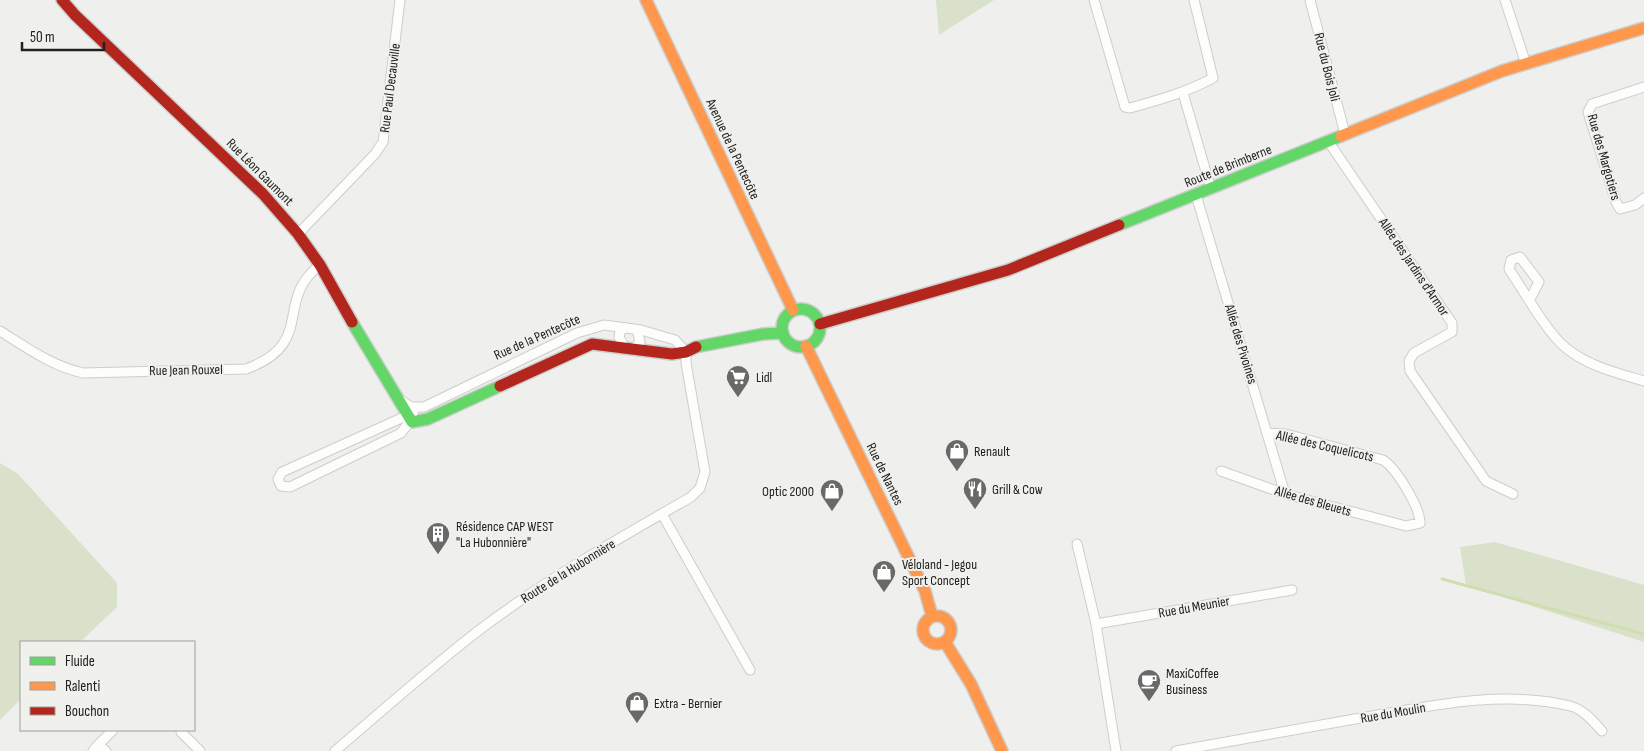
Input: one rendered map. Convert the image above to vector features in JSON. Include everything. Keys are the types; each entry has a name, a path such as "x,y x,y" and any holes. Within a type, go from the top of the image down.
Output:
{"street":[{"name":"Rue Léon Gaumont","path":"62,0 263,194 298,234 320,265 397,398 414,415"},
{"name":"Rue Paul Decauville","path":"298,234 374,154 383,142 400,0"},
{"name":"Avenue de la Pentecôte","path":"646,0 793,310"},
{"path":"1094,0 1125,107 1130,108 1183,93 1191,86 1213,78 1194,0"},
{"name":"Rue du Bois Joli","path":"1310,0 1345,134"},
{"path":"1505,0 1526,64"},
{"name":"Route de Brimberne","path":"820,324 1008,270 1502,71 1644,28"},
{"name":"Rue des Margotiers","path":"1644,87 1592,104 1588,112 1616,202 1620,209 1635,205 1644,198"},
{"path":"1183,93 1210,189"},
{"name":"Allée des Jardins d'Armor","path":"1328,141 1452,323 1452,332 1414,353 1409,361 1410,371 1486,481 1513,494"},
{"name":"Allée des Pivoines","path":"1196,195 1285,494"},
{"name":"Rue Jean Rouxel","path":"0,332 51,362 67,369 84,373 246,369 265,362 280,350 289,336 298,291 308,274 320,265"},
{"path":"1530,299 1565,348 1599,367 1644,381"},
{"path":"793,310 810,310 820,324 819,335 816,340 806,346 800,347 789,343 783,333 782,322 793,310"},
{"name":"Rue de la Pentecôte","path":"686,352 672,354 592,344 414,415 282,472 278,479 282,486 290,487 401,432 414,415 577,333 604,325 626,328 675,340 686,352"},
{"path":"626,328 620,331 619,337 629,348 640,342 637,330"},
{"path":"686,352 697,346 763,334 783,333"},
{"name":"Rue de Nantes","path":"806,346 817,365 925,591 932,616"},
{"name":"Route de la Hubonnière","path":"335,751 478,632 551,579 691,497 700,488 705,472 686,366 686,352"},
{"name":"Allée des Coquelicots","path":"1267,433 1286,434 1383,460 1389,464 1420,514 1420,523 1406,526"},
{"name":"Allée des Bleuets","path":"1221,471 1285,494 1406,526"},
{"path":"662,514 750,670"},
{"path":"1077,544 1096,624 1116,751"},
{"name":"Rue du Meunier","path":"1096,624 1292,590"},
{"path":"932,616 942,616 949,622 952,631 945,642 931,643 924,637 923,625 932,616"},
{"path":"945,642 970,684 1002,751"},
{"name":"Rue du Moulin","path":"1176,751 1422,707 1481,700 1528,700 1572,706 1590,717 1602,732"},
{"path":"99,749 112,731"},
{"path":"181,732 200,751"}],"green space":[{"path":"936,0 994,0 939,35"},
{"path":"0,463 18,474 117,583 117,607 81,641 20,641 20,700 0,720"},
{"path":"1495,542 1644,585 1644,642 1466,585 1460,547"}],"waterway":[{"path":"1442,579 1644,634"}],"traffic: fast":[{"path":"1119,225 1341,136"},
{"path":"801,309 815,314 820,328 815,342 801,347 787,342 782,328 787,314 801,309"},
{"path":"352,322 412,422 428,419 500,386"},
{"path":"696,347 763,334 783,333"}],"traffic: slow":[{"path":"646,0 793,310"},
{"path":"1341,136 1502,71 1644,28"},
{"path":"806,346 925,591 932,616"},
{"path":"937,616 947,620 951,630 947,640 937,644 927,640 923,630 927,620 937,616"},
{"path":"945,642 971,684 1002,751"}],"traffic: jam":[{"path":"62,0 75,15 263,194 298,234 320,265 352,322"},
{"path":"820,324 1008,270 1119,225"},
{"path":"500,386 592,344 672,354 686,352 696,347"}],"place":[{"name":"Lidl","path":"738,398"},
{"name":"Renault","path":"957,472"},
{"name":"Grill & Cow","path":"975,510"},
{"name":"Optic 2000","path":"832,512"},
{"name":"Résidence CAP WEST \"La Hubonnière\"","path":"438,555"},
{"name":"Véloland - Jegou Sport Concept","path":"884,593"},
{"name":"MaxiCoffee Business","path":"1149,702"},
{"name":"Extra - Bernier","path":"637,724"}]}
